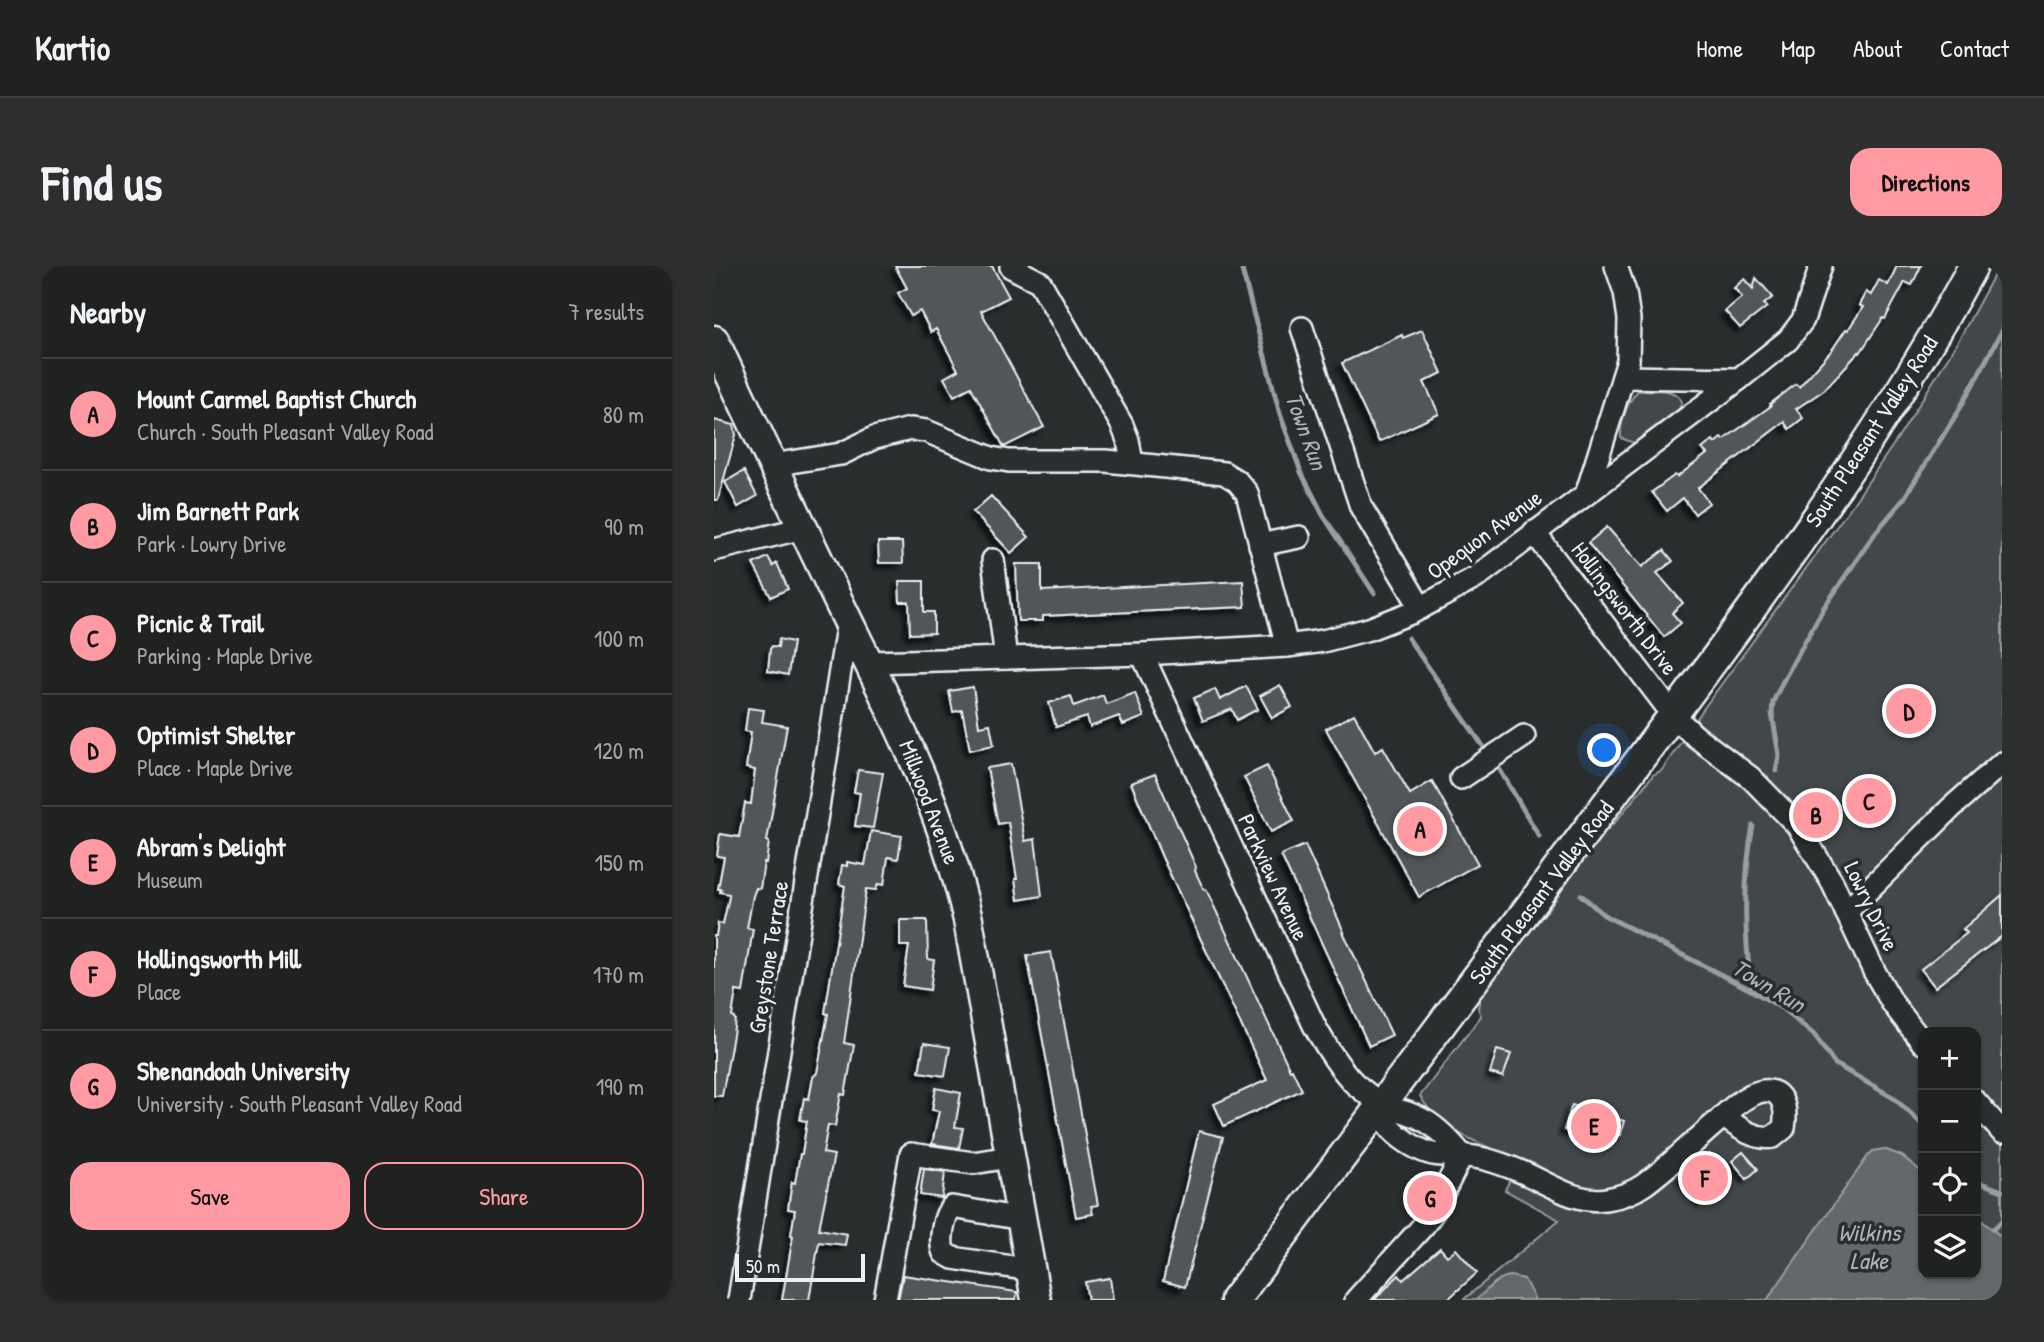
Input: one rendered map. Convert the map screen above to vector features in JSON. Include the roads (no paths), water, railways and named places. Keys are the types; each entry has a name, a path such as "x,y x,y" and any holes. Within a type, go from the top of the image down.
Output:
{"main road":[{"name":"South Pleasant Valley Road","path":"1235,1300 1673,715 1770,581 1870,436 1935,335 1973,266"},
{"name":"Millwood Avenue","path":"714,340 922,773 957,871 1036,1300"}],"street":[{"path":"1587,492 1628,361 1629,319 1625,292 1616,266"},
{"name":"Opequon Avenue","path":"870,662 1142,654 1287,646 1323,641 1369,629 1421,608 1475,578 1788,340 1803,320 1821,266"},
{"path":"1011,267 1040,282 1122,425 1132,463"},
{"path":"1302,328 1361,507 1421,608"},
{"path":"1625,377 1739,379"},
{"path":"772,465 841,454 874,438 910,429 926,431 991,458 1009,461 1106,461 1224,473 1237,481 1247,494 1287,646"},
{"path":"714,550 803,528"},
{"name":"Hollingsworth Drive","path":"1534,533 1673,715"},
{"path":"1261,545 1299,537"},
{"path":"993,560 1006,658"},
{"name":"Greystone Terrace","path":"738,1300 848,621"},
{"name":"Parkview Avenue","path":"1142,654 1314,1025 1342,1069 1380,1106 1393,1130 1426,1152 1446,1156 1480,1157 1508,1166 1574,1197 1604,1199 1629,1193 1642,1186 1723,1116"},
{"name":"Lowry Drive","path":"1673,715 1695,736 1734,763 1776,801 1809,842 1874,971 1893,1004 1918,1036"},
{"path":"1461,778 1524,736"},
{"path":"1846,912 1951,807 2002,763"},
{"path":"1981,1108 2002,1132"},
{"path":"885,1300 911,1154 973,1163 1010,1157"},
{"path":"1356,1300 1424,1225 1434,1211 1462,1155"},
{"path":"1022,1219 952,1207 947,1212 942,1247 944,1253 953,1258 1031,1270"}],"water":[{"name":"Wilkins Lake","path":"1884,1149 1902,1156 1918,1169 1918,1279 1981,1279 1981,1220 2002,1237 2002,1300 1767,1300 1873,1151"},
{"path":"1510,1276 1524,1279 1535,1300 1476,1300 1496,1282"}],"waterway":[{"name":"Town Run","path":"1241,266 1280,414 1301,472 1323,515 1374,593"},
{"path":"1776,771 1779,755 1772,713 1773,702 1784,679 1823,609 1875,533 1903,500 1959,410 2002,331"},
{"name":"Town Run","path":"1408,638 1483,746"},
{"name":"Town Run","path":"1500,770 1539,836"},
{"path":"1751,990 1746,908 1747,867 1753,826"},
{"name":"Town Run","path":"1581,895 1604,915 1782,1008 1814,1035 1835,1064 1894,1098 1918,1120"},
{"name":"Town Run","path":"1981,1183 2002,1191"},
{"path":"1993,1229 2002,1221"}],"railway":[{"path":"714,281 716,266"}],"place":[{"name":"Optimist Shelter","path":"1909,711"},
{"name":"Picnic & Trail","path":"1869,801"},
{"name":"Jim Barnett Park","path":"1816,815"},
{"name":"Mount Carmel Baptist Church","path":"1420,829"},
{"name":"Abram's Delight","path":"1594,1126"},
{"name":"Hollingsworth Mill","path":"1705,1178"},
{"name":"Shenandoah University","path":"1430,1198"}]}
